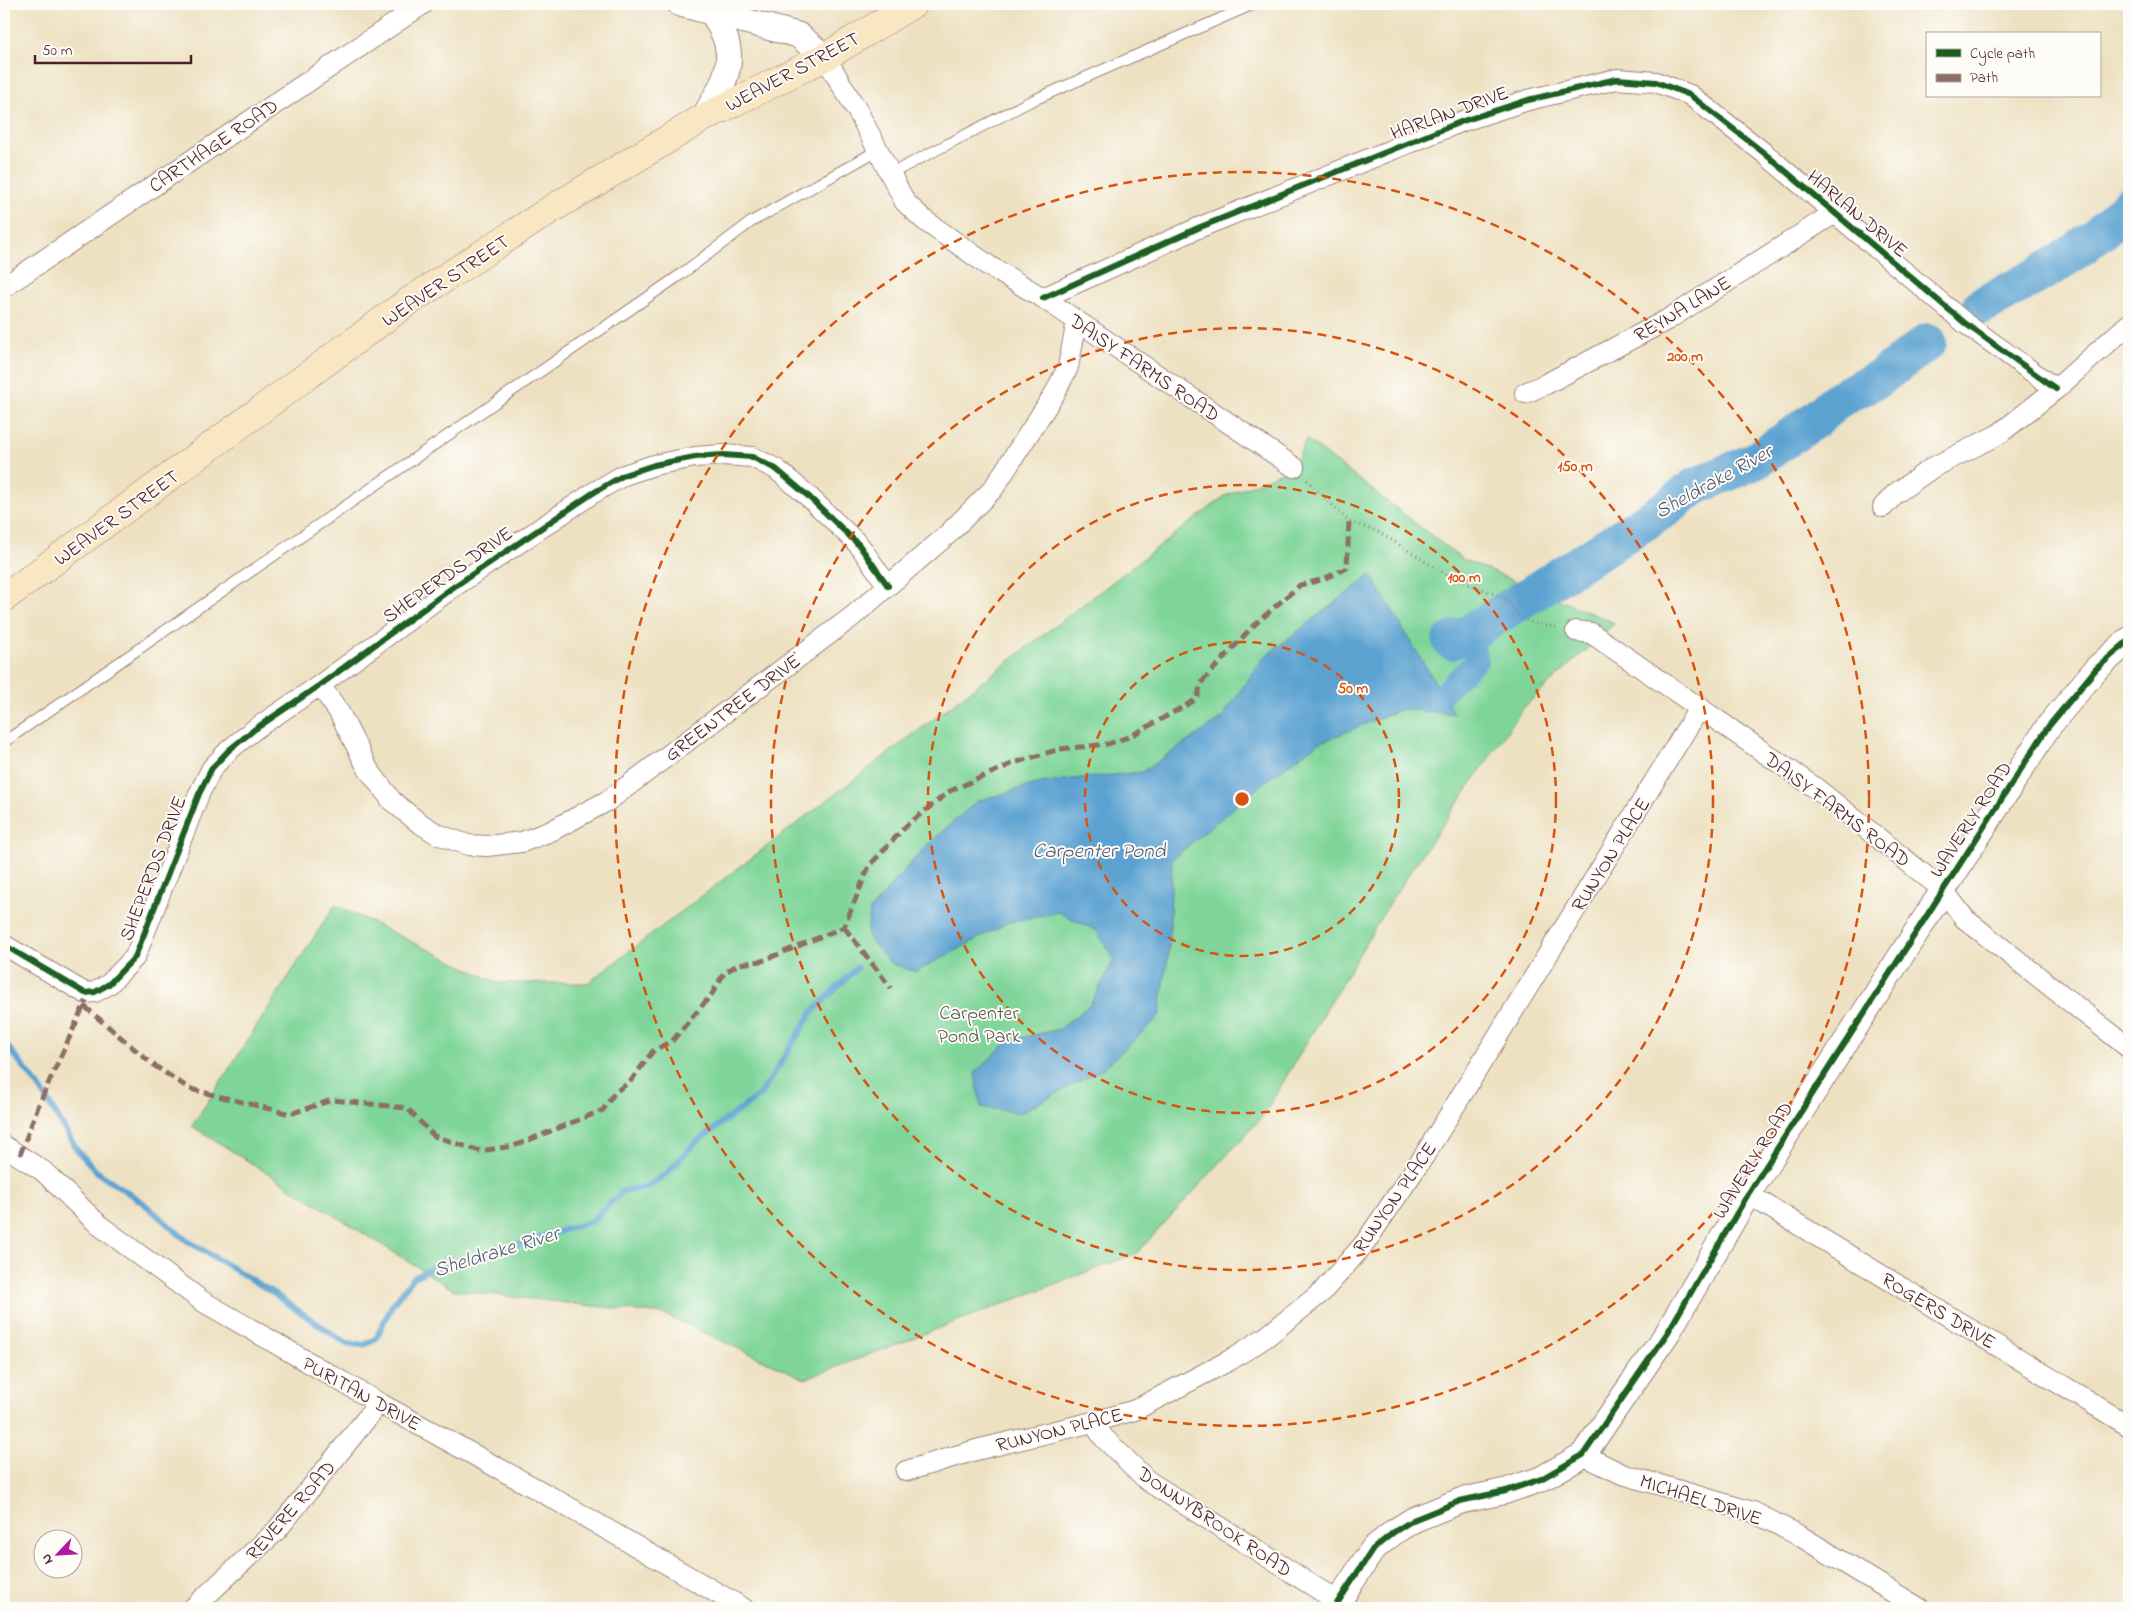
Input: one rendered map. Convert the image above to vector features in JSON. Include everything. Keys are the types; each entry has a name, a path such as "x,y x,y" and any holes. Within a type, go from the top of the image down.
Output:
{"main road":[{"name":"WEAVER STREET","path":"4,598 405,304 550,210 703,118 825,57 913,4"}],"street":[{"name":"CARTHAGE ROAD","path":"4,287 423,4"},
{"path":"680,4 714,15 798,35 825,57"},
{"path":"703,118 725,82 728,65 727,44 714,15"},
{"name":"DAISY FARMS ROAD","path":"825,57 858,112 904,202 924,220 989,266 1077,320 1294,467"},
{"name":"HARLAN DRIVE","path":"1043,298 1198,228 1463,121 1528,100 1617,79 1656,82 1690,94 1764,153 1966,324 2056,389"},
{"name":"REYNA LANE","path":"1525,392 1546,384 1668,320 1834,214"},
{"name":"GREENTREE DRIVE","path":"320,685 339,712 368,769 392,801 418,822 437,834 468,845 486,846 522,842 550,831 608,800 853,616 946,536 993,489 1054,393 1068,367 1077,320"},
{"path":"1883,507 1895,494 1932,468 1999,434 2056,389 2129,324"},
{"name":"SHEPERDS DRIVE","path":"4,945 85,993 95,992 109,984 135,957 198,794 212,768 229,750 255,728 320,685 452,588 593,493 624,475 654,465 695,457 723,455 752,457 776,469 808,496 859,545 888,586"},
{"name":"DAISY FARMS ROAD","path":"1576,631 1591,633 1700,706 1817,789 1944,890 1965,919 2129,1048"},
{"name":"WAVERLY ROAD","path":"1340,1606 1373,1549 1413,1520 1460,1501 1506,1491 1541,1479 1583,1455 1668,1332 1748,1194 2048,726 2096,669 2129,640"},
{"name":"RUNYON PLACE","path":"906,1471 976,1450 1135,1410 1230,1360 1266,1337 1322,1292 1365,1243 1424,1156 1700,706"},
{"name":"PURITAN DRIVE","path":"4,1146 43,1171 99,1225 195,1296 379,1403 551,1497 743,1608"},
{"name":"ROGERS DRIVE","path":"1748,1194 2129,1426"},
{"name":"REVERE ROAD","path":"193,1608 277,1530 379,1403"},
{"name":"DONNYBROOK ROAD","path":"1093,1422 1103,1437 1148,1481 1340,1606"},
{"name":"MICHAEL DRIVE","path":"1583,1455 1622,1474 1753,1512 1800,1536 1919,1608"}],"lane":[{"path":"890,174 1029,102 1254,4"},
{"path":"4,742 680,275 750,222 878,150"}],"path":[{"path":"1294,467 1349,522 1377,530 1450,577 1505,598 1521,618 1530,622 1576,631"}],"green space":[{"name":"Carpenter Pond Park","path":"1306,439 1462,559 1615,623 1524,707 1393,897 1263,1116 1137,1253 805,1379 663,1314 454,1290 192,1126 335,905 498,983 588,983 1225,496 1294,467"}],"water":[{"name":"Carpenter Pond","path":"1371,575 1454,714 1401,709 1317,744 1267,780 1172,859 1169,949 1159,1017 1104,1068 1020,1113 981,1107 975,1073 1008,1041 1060,1029 1090,1005 1114,960 1097,931 1058,912 1009,922 916,972 890,963 867,936 870,910 925,847 977,801 1044,782 1142,772 1221,719 1263,658"}],"waterway":[{"name":"Sheldrake River","path":"1981,306 2078,250 2129,205"},
{"name":"Sheldrake River","path":"1451,641 1470,633 1667,508 1694,487 1755,461 1816,419 1839,399 1878,379 1928,342"},
{"name":"Sheldrake River","path":"1442,694 1477,660 1470,633"},
{"name":"Sheldrake River","path":"4,1042 40,1088 77,1150 96,1171 142,1202 186,1240 267,1289 347,1344 364,1345 376,1339 392,1305 414,1277 437,1266 486,1255 592,1221 623,1191 647,1187 667,1173 694,1144 761,1094 813,1011 857,968"}],"marked path":[{"path":"84,1006 152,1064 190,1089 290,1114 332,1100 407,1108 434,1136 480,1151 514,1146 603,1110 615,1092 630,1082 653,1051 673,1040 712,994 724,973 739,964 762,961 844,927 869,866 907,825 950,791 1014,763 1060,749 1108,744 1131,736 1197,699 1201,683 1253,626 1300,585 1321,580 1347,568 1349,522"},
{"path":"844,927 891,988"},
{"path":"20,1155 39,1104 86,1001"}],"cycle path":[{"path":"1043,298 1198,228 1463,121 1528,100 1617,79 1656,82 1690,95 1764,153 1966,324 2056,389"},
{"path":"4,945 85,993 95,992 109,984 135,957 199,794 212,768 229,750 255,729 320,685 452,588 593,493 624,475 654,465 695,457 723,455 752,457 776,469 808,496 859,545 888,586"},
{"path":"1334,1608 1373,1549 1413,1520 1460,1501 1506,1491 1541,1479 1583,1455 1668,1332 1748,1194 2048,727 2096,669 2129,640"}]}
